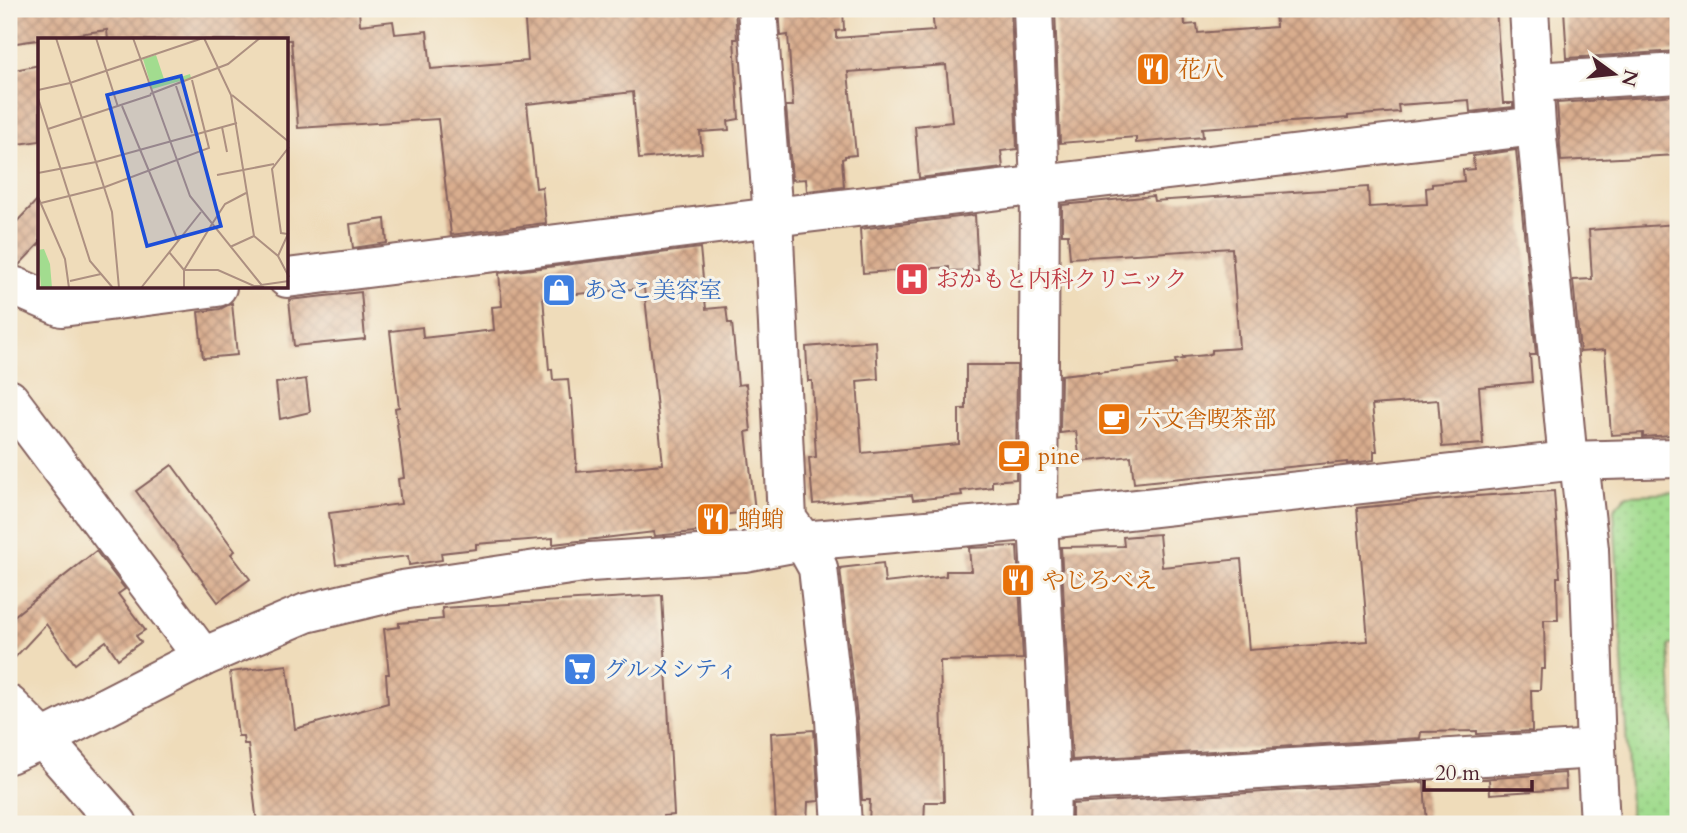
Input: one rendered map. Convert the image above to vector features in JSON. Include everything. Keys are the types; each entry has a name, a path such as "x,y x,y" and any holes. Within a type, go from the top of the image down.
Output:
{"street":[{"path":"757,9 773,216 788,519 818,568 835,720 842,824"},
{"path":"1033,9 1040,185 1038,520 1051,783 1050,824"},
{"path":"1529,9 1536,126 1574,461 1589,549 1600,824"},
{"path":"1535,82 1678,72"},
{"path":"289,278 773,216 1536,126"},
{"path":"9,292 16,287 62,307 202,289"},
{"path":"9,399 203,657"},
{"path":"9,754 203,657 306,613 402,590 590,562 744,552 803,541 1038,520 1574,461 1678,458"},
{"path":"9,705 43,739 118,824"},
{"path":"1051,783 1596,749"}],"green space":[{"path":"1678,493 1678,644 1669,645 1678,824 1631,824 1614,509 1627,495"}],"building":[{"path":"9,9 359,9 360,25 393,21 395,34 427,31 431,69 528,61 524,9 735,9 739,119 728,121 729,130 700,132 702,153 639,159 633,92 527,104 536,188 542,187 546,223 451,235 438,119 298,128 289,38 108,38 107,30 9,44"},
{"path":"779,9 843,9 844,30 836,31 836,38 934,31 932,9 1011,9 1017,149 1001,151 1003,168 919,178 915,126 952,122 946,65 848,72 856,155 842,159 844,187 807,191 806,179 792,180 786,106 793,106 788,35 781,36"},
{"path":"1055,9 1184,9 1185,25 1197,24 1198,33 1276,27 1275,9 1496,9 1503,103 1513,103 1513,107 1470,112 1469,100 1398,105 1399,112 1348,118 1202,128 1203,137 1136,143 1136,137 1060,143"},
{"path":"1564,9 1678,9 1678,51 1567,58"},
{"path":"38,65 38,141 11,145 9,71"},
{"path":"1678,95 1678,155 1561,161 1557,103"},
{"path":"1516,150 1536,355 1530,355 1532,382 1479,387 1483,444 1442,447 1438,400 1372,405 1377,451 1374,451 1374,460 1134,483 1131,456 1080,462 1076,431 1060,433 1061,375 1176,364 1175,360 1184,359 1183,357 1207,355 1212,353 1212,350 1239,348 1232,248 1070,258 1068,234 1062,234 1062,205 1153,196 1154,201 1368,187 1369,207 1427,204 1426,188 1432,187 1432,184 1464,181 1463,170 1474,169 1473,156"},
{"path":"38,199 38,245 18,266 9,267 9,230"},
{"path":"975,215 978,270 949,271 949,267 863,273 860,229"},
{"path":"385,219 387,243 353,248 350,224"},
{"path":"1678,224 1678,432 1643,437 1643,433 1611,435 1605,350 1580,352 1573,280 1592,279 1589,230"},
{"path":"700,248 706,309 726,307 728,323 732,323 738,385 746,384 751,431 746,432 755,511 722,515 724,529 655,536 654,532 553,544 553,538 476,544 476,549 441,553 442,560 409,565 408,556 336,565 329,513 401,504 398,479 404,478 395,408 399,407 390,331 422,327 423,338 494,330 492,307 502,306 499,273","holes":["644,288 663,464 577,472 572,399 568,379 553,380 552,369 549,370 543,297"]},
{"path":"361,292 365,339 294,346 289,300"},
{"path":"232,303 237,355 203,358 198,312 220,309"},
{"path":"876,341 878,379 857,381 862,453 959,444 959,409 966,409 966,365 1017,365 1016,479 992,481 992,487 961,491 962,495 913,500 912,495 813,504 809,458 816,457 812,381 808,381 806,347"},
{"path":"306,379 310,412 280,419 276,383"},
{"path":"172,465 235,551 231,554 250,579 218,602 136,491"},
{"path":"1554,491 1560,577 1557,577 1558,620 1544,620 1545,669 1541,669 1540,690 1531,690 1532,731 1477,734 1477,731 1421,732 1420,738 1072,760 1061,547 1124,546 1123,537 1159,534 1162,567 1241,559 1249,650 1368,641 1357,508"},
{"path":"1017,546 1023,659 940,661 944,802 925,802 924,824 869,824 870,800 862,800 857,718 840,568 883,563 885,583 946,576 946,571 971,571 969,548"},
{"path":"96,551 125,589 118,594 145,630 136,636 141,642 118,659 106,641 75,664 46,624 9,664 9,620"},
{"path":"662,595 674,815 663,816 663,824 509,824 509,820 459,824 257,824 248,744 244,744 243,736 238,736 230,672 287,665 295,729 388,703 386,674 389,674 384,629 399,627 399,623 443,619 442,608"},
{"path":"814,730 819,801 808,802 807,824 776,824 771,733"},
{"path":"1565,773 1566,789 1490,794 1489,779 1479,779"},
{"path":"1424,782 1427,824 1072,824 1072,804"}],"place":[{"name":"花八","path":"1153,69"},
{"name":"おかもと内科クリニック","path":"912,279"},
{"name":"あさこ美容室","path":"559,290"},
{"name":"六文舎喫茶部","path":"1114,419"},
{"name":"pine","path":"1014,456"},
{"name":"蛸蛸","path":"713,519"},
{"name":"やじろべえ","path":"1018,580"},
{"name":"グルメシティ","path":"580,669"}]}
